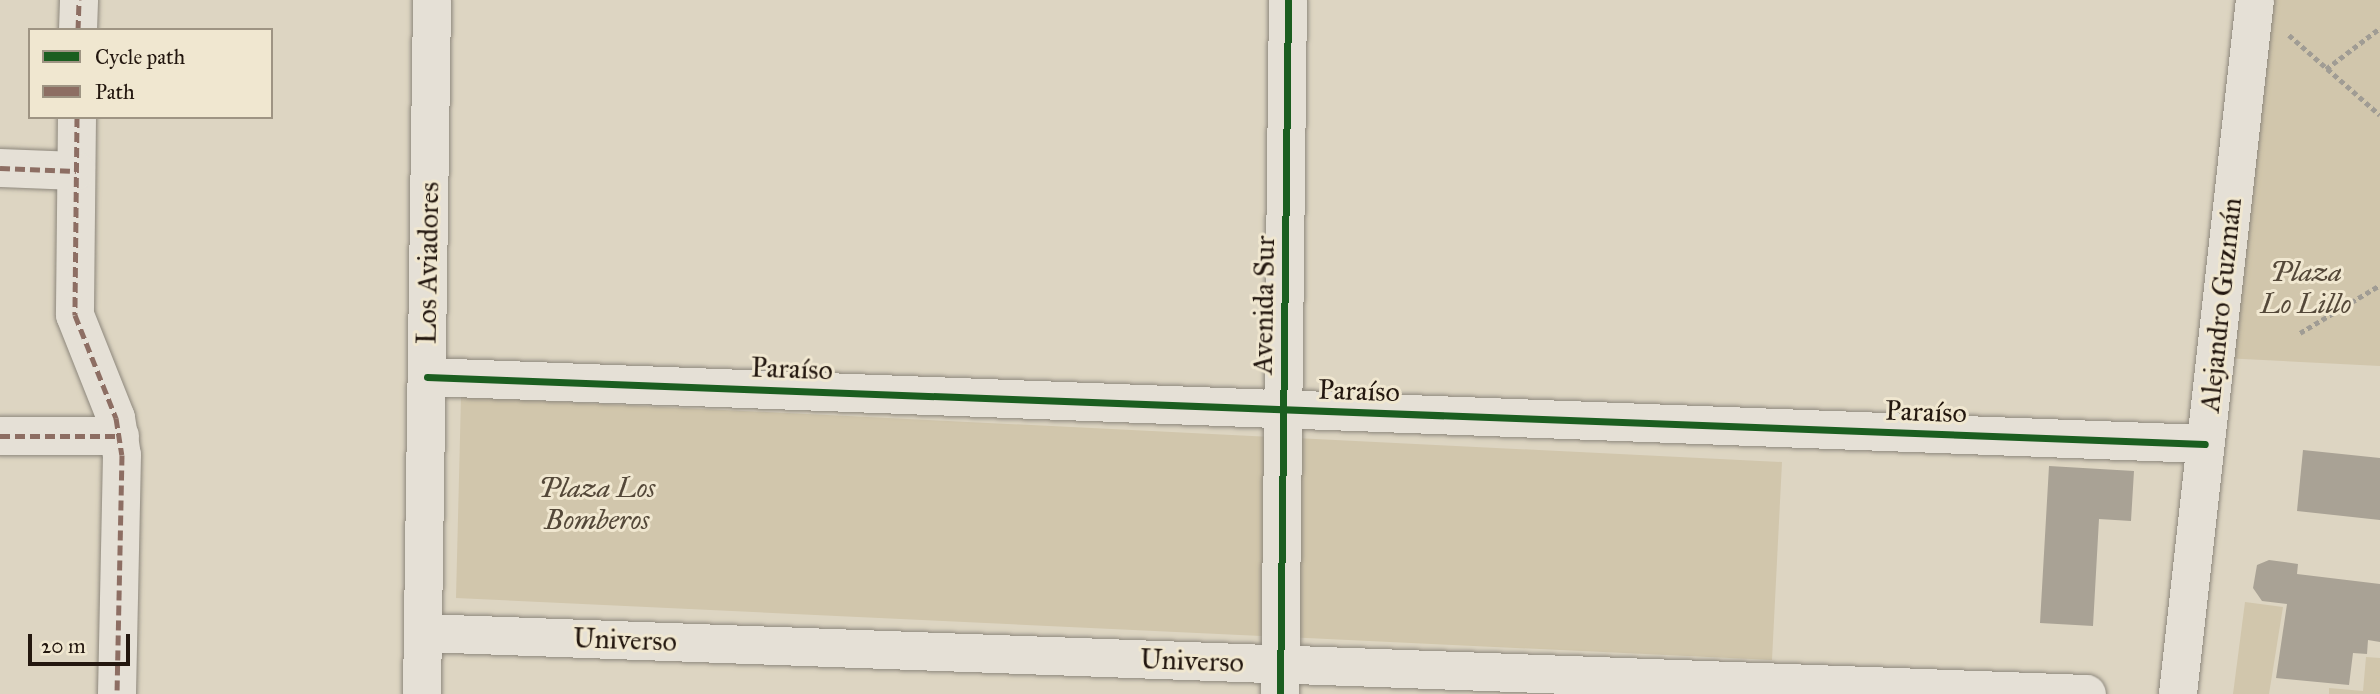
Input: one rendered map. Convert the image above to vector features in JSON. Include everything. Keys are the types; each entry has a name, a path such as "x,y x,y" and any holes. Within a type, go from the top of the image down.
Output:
{"street":[{"path":"78,28 79,0"},
{"name":"Los Aviadores","path":"422,694 432,0"},
{"name":"Avenida Sur","path":"1280,679 1288,0"},
{"name":"Alejandro Guzmán","path":"2178,694 2255,1"},
{"path":"77,119 75,314 110,401 120,436 123,475 117,694"},
{"path":"0,168 76,171"},
{"name":"Paraíso","path":"427,377 2205,444"},
{"path":"0,436 120,436"},
{"name":"Universo","path":"423,633 1280,679 2087,694"}],"path":[{"path":"2255,1 2326,69 2380,115"},
{"path":"2326,69 2380,28"},
{"path":"2300,333 2380,285"}],"green space":[{"name":"Plaza Lo Lillo","path":"2271,0 2380,0 2380,366 2223,358"},
{"name":"Plaza Los Bomberos","path":"461,397 1782,462 1772,660 456,598"},
{"path":"2245,602 2283,607 2269,694 2233,694"},
{"path":"2366,657 2380,658 2380,694 2329,694 2329,688 2363,691"}],"building":[{"path":"2303,450 2380,458 2380,520 2297,511"},
{"path":"2049,466 2134,471 2131,521 2099,519 2093,626 2040,623"},
{"path":"2269,560 2298,564 2297,574 2380,584 2380,642 2368,640 2367,654 2353,653 2349,685 2276,678 2287,604 2262,601 2253,588 2257,565"}],"marked path":[{"path":"78,28 79,0"},
{"path":"77,119 75,315 116,418 122,455 117,694"},
{"path":"0,168 76,171"},
{"path":"0,436 120,436"}],"cycle path":[{"path":"1280,694 1288,0"},
{"path":"427,377 2205,444"}]}
